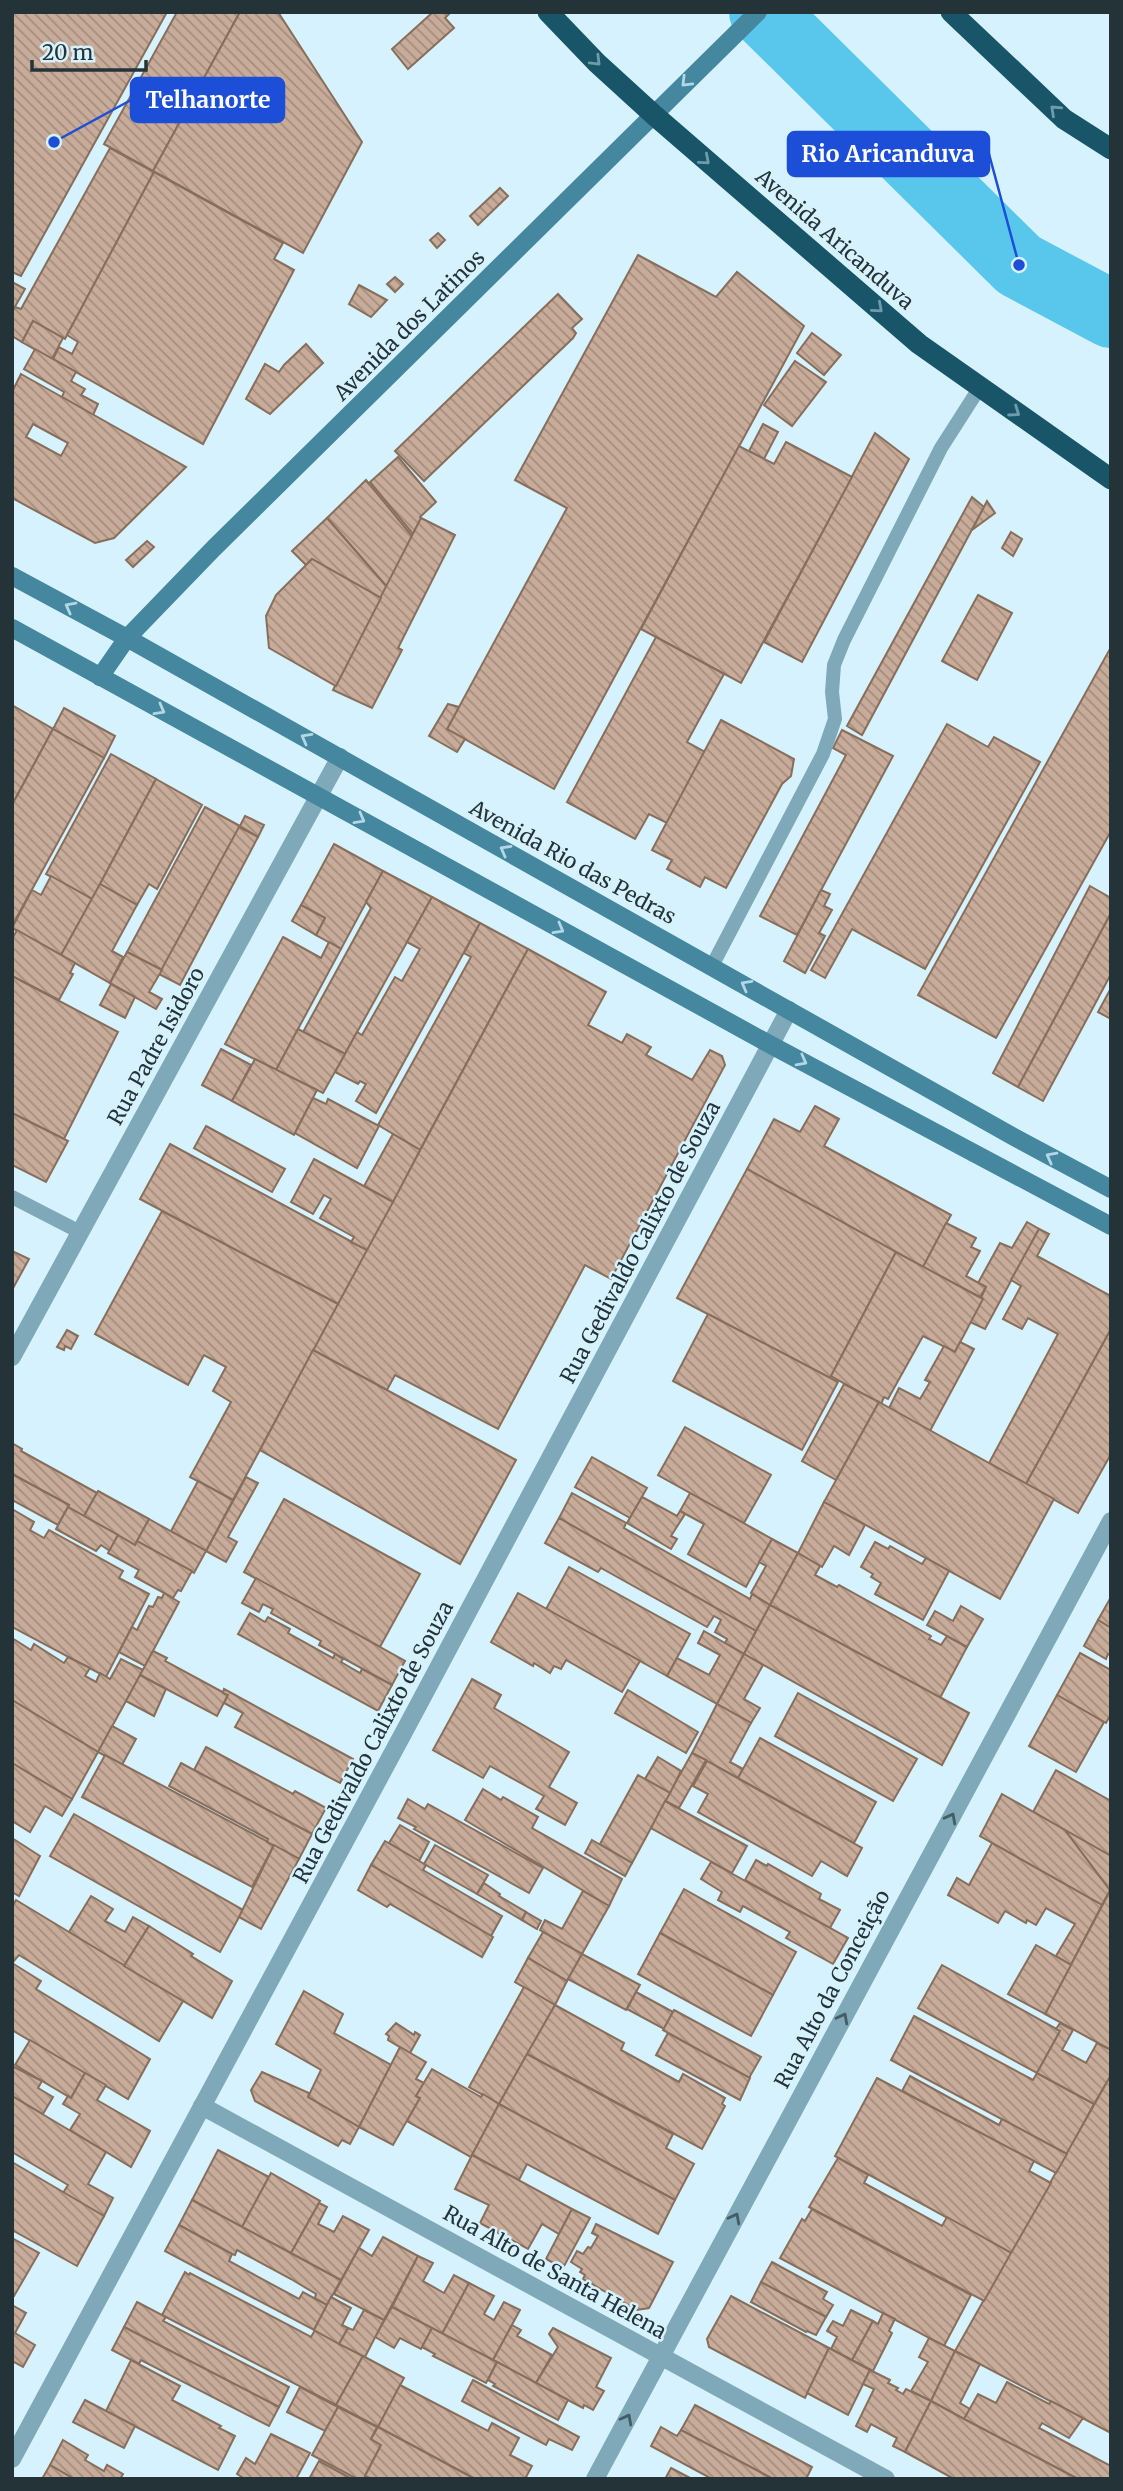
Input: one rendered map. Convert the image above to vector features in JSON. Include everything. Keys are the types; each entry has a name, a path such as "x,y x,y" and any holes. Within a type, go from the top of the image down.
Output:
{"highway":[{"name":"Avenida Aricanduva","path":"548,12 654,115 919,344 1111,480"},
{"path":"951,12 1064,119 1111,149"}],"main road":[{"name":"Avenida dos Latinos","path":"100,677 128,638 214,548 758,12"},
{"name":"Avenida Rio das Pedras","path":"12,576 128,638 1111,1189"},
{"path":"12,628 771,1045 1111,1226"}],"street":[{"name":"Rua Padre Isidoro","path":"12,1357 340,757"},
{"name":"Rua Gedivaldo Calixto de Souza","path":"12,2459 789,1010"},
{"name":"Rua Alto da Conceição","path":"595,2479 1111,1521"},
{"name":"Rua Alto de Santa Helena","path":"202,2106 887,2479"}],"lane":[{"path":"712,966 823,754 835,719 832,692 834,665 844,640 941,448 980,387"},
{"path":"12,1197 80,1232"}],"building":[{"path":"12,12 167,12 21,276 12,272"},
{"path":"177,12 240,12 153,171 104,144"},
{"path":"240,12 278,12 362,142 303,253 153,171"},
{"path":"433,12 451,12 445,18 454,28 408,69 392,49"},
{"path":"110,148 154,172 65,339 33,321 22,342 12,336 12,312 15,307 21,309"},
{"path":"154,172 283,243 274,259 294,270 203,444 53,359 59,347 72,354 78,342 67,335"},
{"path":"500,188 508,196 478,225 470,216"},
{"path":"438,233 445,240 437,248 430,240"},
{"path":"638,255 716,297 737,272 804,326 554,789 447,729 567,508 515,480"},
{"path":"395,277 403,284 395,292 387,284"},
{"path":"12,282 25,289 12,312"},
{"path":"359,285 387,300 371,317 349,304"},
{"path":"558,294 582,319 572,328 576,333 573,338 424,481 395,451"},
{"path":"33,321 63,338 52,359 22,342"},
{"path":"812,333 841,355 824,375 797,353"},
{"path":"306,344 323,363 270,414 246,399 265,364 279,372"},
{"path":"35,349 76,372 71,381 85,389 81,395 98,404 93,415 62,397 64,392 24,369"},
{"path":"795,361 826,382 792,426 764,405"},
{"path":"21,374 186,467 114,538 95,543 12,498 12,392","holes":["33,424 68,443 61,456 26,437"]},
{"path":"763,424 778,432 764,459 749,451"},
{"path":"875,433 909,459 802,662 764,642"},
{"path":"786,442 852,477 741,683 641,629 739,446 774,464"},
{"path":"398,457 436,502 420,517 413,534 370,482"},
{"path":"366,480 412,536 387,587 327,518"},
{"path":"972,497 984,507 862,735 847,726"},
{"path":"987,501 995,513 972,530 984,507"},
{"path":"327,518 387,587 381,598 312,559 306,565 292,551"},
{"path":"421,518 455,535 398,648 402,650 372,708 333,690"},
{"path":"1011,532 1022,539 1013,556 1002,548"},
{"path":"147,541 154,547 133,567 126,560"},
{"path":"312,559 381,598 336,686 269,648 266,616 276,595"},
{"path":"978,595 1012,613 977,680 942,661"},
{"path":"656,637 724,674 687,742 705,752 667,823 649,814 635,839 567,802"},
{"path":"1111,647 1111,831 996,1038 918,995"},
{"path":"448,704 459,707 447,729 465,739 457,752 429,736"},
{"path":"12,705 53,729 12,805"},
{"path":"64,708 115,736 104,758 53,729"},
{"path":"721,720 794,759 791,776 782,784 726,888 705,877 700,887 667,869 672,860 652,850"},
{"path":"947,724 988,747 994,737 1040,762 925,969 852,929 825,978 811,970"},
{"path":"53,729 104,758 12,926 12,805"},
{"path":"842,730 893,756 797,935 760,916 846,755 833,748"},
{"path":"111,754 156,779 92,899 46,874"},
{"path":"156,779 202,805 157,889 149,884 137,905 100,884"},
{"path":"205,807 240,826 162,970 127,952"},
{"path":"245,816 264,825 258,837 240,826"},
{"path":"239,827 258,837 180,985 159,974"},
{"path":"334,844 383,871 341,949 316,935 325,918 301,905"},
{"path":"383,871 432,897 345,1054 303,1032 371,908 366,902"},
{"path":"51,876 92,899 61,955 12,928 32,890 41,895"},
{"path":"100,884 137,905 112,951 123,957 110,983 61,955"},
{"path":"1090,886 1111,898 1111,913 1018,1087 993,1073"},
{"path":"821,890 830,894 824,906 832,910 819,933 825,936 805,973 784,961"},
{"path":"432,897 480,923 376,1113 356,1101 366,1084 360,1081 358,1084 335,1072 357,1032 362,1035 395,977 402,981 420,949 407,942"},
{"path":"301,905 325,918 316,935 292,921"},
{"path":"1111,913 1111,974 1043,1101 1018,1087"},
{"path":"480,923 528,949 420,1150 378,1125 471,957 464,953"},
{"path":"17,930 75,963 70,973 73,974 59,1000 12,976 12,939"},
{"path":"283,937 321,958 329,942 341,949 276,1070 225,1044"},
{"path":"528,949 606,992 588,1025 622,1043 627,1034 651,1047 646,1055 692,1080 710,1050 722,1056 725,1065 611,1279 585,1265 498,1429 395,1375 387,1390 313,1350"},
{"path":"127,952 162,970 149,992 162,999 156,1009 110,983"},
{"path":"12,976 118,1032 64,1139 12,1113"},
{"path":"111,984 135,997 125,1018 100,1005"},
{"path":"1111,988 1111,1019 1098,1012"},
{"path":"298,1029 345,1054 323,1093 276,1070"},
{"path":"221,1049 251,1065 232,1101 202,1085"},
{"path":"255,1059 317,1090 294,1135 232,1101"},
{"path":"313,1098 326,1104 328,1099 379,1126 357,1168 295,1133"},
{"path":"815,1106 839,1119 824,1146 951,1215 923,1267 747,1169 774,1119 800,1132"},
{"path":"12,1113 68,1141 46,1182 12,1165"},
{"path":"206,1126 285,1169 272,1192 194,1148"},
{"path":"393,1134 420,1150 393,1202 364,1186"},
{"path":"170,1144 367,1250 338,1304 140,1199"},
{"path":"314,1159 393,1202 367,1250 351,1242 354,1237 320,1218 331,1199 324,1195 313,1214 291,1202"},
{"path":"747,1169 896,1252 830,1378 677,1298"},
{"path":"162,1211 338,1304 233,1500 190,1477 231,1402 213,1391 226,1367 204,1355 188,1385 95,1334"},
{"path":"1027,1222 1039,1229 985,1329 970,1322 986,1287 978,1283 1000,1243 1012,1248"},
{"path":"946,1223 976,1238 971,1247 980,1251 966,1276 986,1287 980,1297 923,1267"},
{"path":"1039,1229 1049,1234 1037,1256 1111,1296 1111,1329 1026,1484 989,1463 1058,1334 1028,1318 1022,1329 1003,1319 1021,1286 1011,1280"},
{"path":"12,1251 29,1259 12,1290"},
{"path":"896,1252 983,1299 955,1352 923,1336 888,1399 884,1397 881,1404 831,1376"},
{"path":"708,1314 838,1382 802,1450 673,1381"},
{"path":"1111,1329 1111,1454 1078,1513 1026,1484"},
{"path":"67,1330 78,1336 71,1349 65,1346 64,1350 57,1347"},
{"path":"960,1342 974,1349 930,1431 889,1408 899,1388 920,1399 930,1382 925,1380 944,1346 955,1352"},
{"path":"313,1350 516,1460 460,1564 260,1450"},
{"path":"844,1384 879,1402 836,1480 802,1461"},
{"path":"879,1402 1054,1499 1000,1599 824,1502"},
{"path":"685,1427 771,1475 744,1523 658,1475"},
{"path":"12,1443 22,1449 21,1451 97,1493 84,1516 12,1474"},
{"path":"592,1457 647,1488 630,1518 575,1487"},
{"path":"12,1474 69,1505 58,1525 12,1500"},
{"path":"246,1477 258,1483 228,1537 237,1542 226,1562 206,1551"},
{"path":"198,1481 233,1500 206,1551 171,1531"},
{"path":"98,1491 149,1519 135,1545 84,1516"},
{"path":"572,1493 626,1523 624,1528 750,1599 752,1594 770,1605 756,1631 559,1518"},
{"path":"690,1493 772,1539 746,1587 688,1554 704,1524 680,1511"},
{"path":"642,1497 677,1516 680,1511 685,1514 671,1536 677,1539 671,1549 627,1523"},
{"path":"284,1499 420,1574 380,1647 244,1572"},
{"path":"824,1502 865,1525 849,1555 834,1546 822,1567 798,1553"},
{"path":"68,1507 118,1535 110,1551 101,1545 96,1551 56,1529"},
{"path":"12,1509 34,1522 30,1530 44,1538 49,1530 123,1571 119,1578 149,1594 106,1677 12,1627"},
{"path":"559,1518 756,1631 744,1654 725,1643 727,1639 715,1632 721,1620 714,1616 707,1627 601,1568 598,1572 545,1543"},
{"path":"149,1519 206,1551 194,1573 137,1541"},
{"path":"118,1535 135,1545 137,1541 192,1571 181,1591 178,1590 173,1598 135,1577 139,1570 108,1553"},
{"path":"772,1539 798,1553 770,1605 751,1593 766,1566 759,1562"},
{"path":"875,1542 888,1549 890,1546 922,1564 926,1558 949,1571 923,1620 875,1594 881,1583 861,1567"},
{"path":"798,1553 820,1566 815,1575 837,1587 839,1585 931,1636 929,1639 941,1645 947,1636 967,1647 940,1698 770,1605"},
{"path":"569,1567 690,1634 667,1676 546,1609"},
{"path":"256,1578 405,1661 392,1685 319,1645 321,1641 271,1613 273,1609 263,1604 259,1612 242,1603"},
{"path":"164,1593 179,1602 145,1666 119,1652 132,1627 137,1630 149,1606 153,1607 158,1597 162,1598"},
{"path":"518,1593 640,1661 622,1692 566,1660 561,1669 554,1666 550,1673 491,1642"},
{"path":"1111,1597 1111,1628 1098,1620"},
{"path":"770,1605 969,1713 942,1765 744,1654"},
{"path":"961,1606 983,1619 967,1647 927,1625 935,1611 953,1621"},
{"path":"250,1613 265,1622 268,1617 290,1629 288,1633 333,1658 335,1654 343,1659 341,1662 360,1673 362,1669 392,1685 378,1711 238,1634"},
{"path":"1098,1620 1111,1628 1111,1655 1108,1654 1106,1659 1084,1646"},
{"path":"704,1631 744,1654 717,1704 667,1676 677,1658 709,1675 720,1655 698,1643"},
{"path":"12,1638 31,1650 34,1644 64,1663 68,1657 90,1668 85,1676 96,1682 100,1673 110,1679 121,1659 143,1670 98,1752 12,1700"},
{"path":"153,1651 167,1658 165,1661 228,1695 217,1716 140,1675"},
{"path":"1080,1653 1111,1670 1111,1714 1106,1723 1057,1695"},
{"path":"744,1654 763,1665 744,1699 760,1708 751,1723 717,1704"},
{"path":"140,1675 166,1689 154,1716 126,1701"},
{"path":"472,1679 501,1695 494,1708 569,1752 549,1787 577,1803 565,1825 536,1809 544,1796 490,1766 483,1778 433,1750"},
{"path":"224,1689 353,1759 340,1783 235,1727 243,1713 224,1703 228,1695 223,1693"},
{"path":"628,1690 698,1732 686,1753 615,1713"},
{"path":"798,1693 917,1759 893,1801 775,1736"},
{"path":"1057,1695 1104,1722 1076,1772 1029,1746"},
{"path":"12,1700 98,1752 72,1799 12,1763"},
{"path":"717,1704 751,1723 730,1762 743,1769 738,1778 692,1753"},
{"path":"112,1726 136,1739 122,1765 98,1752"},
{"path":"760,1738 876,1802 854,1843 738,1778"},
{"path":"206,1747 293,1794 295,1791 326,1808 312,1834 194,1770"},
{"path":"692,1753 706,1760 679,1808 665,1801"},
{"path":"105,1755 274,1845 252,1887 82,1797"},
{"path":"658,1757 681,1771 670,1793 645,1779"},
{"path":"707,1761 862,1848 847,1876 821,1861 812,1876 698,1812 708,1794 693,1786"},
{"path":"12,1763 72,1799 62,1816 45,1806 30,1832 12,1821"},
{"path":"181,1763 312,1834 299,1859 267,1842 268,1839 169,1786"},
{"path":"1056,1770 1111,1801 1111,1856 1033,1812"},
{"path":"638,1775 670,1793 632,1863 600,1844"},
{"path":"483,1789 538,1817 532,1828 622,1879 609,1906 465,1820"},
{"path":"1002,1794 1065,1830 1110,1890 1102,1905 980,1836"},
{"path":"408,1799 425,1809 428,1804 543,1868 529,1893 398,1818"},
{"path":"665,1801 747,1846 732,1873 651,1828"},
{"path":"74,1814 243,1910 220,1952 50,1856"},
{"path":"400,1825 429,1842 419,1861 389,1843"},
{"path":"1065,1830 1111,1856 1110,1890"},
{"path":"12,1838 40,1856 19,1896 12,1892"},
{"path":"592,1840 632,1863 625,1876 585,1853"},
{"path":"385,1841 426,1865 423,1870 502,1916 491,1936 371,1865"},
{"path":"992,1843 1102,1905 1071,1965 1056,1956 1075,1924 1046,1908 1036,1925 1027,1920 1026,1923 1005,1911 998,1923 948,1895 957,1878 969,1885"},
{"path":"274,1845 299,1859 261,1929 239,1917"},
{"path":"435,1845 488,1875 477,1894 424,1864"},
{"path":"756,1860 821,1894 819,1899 840,1910 830,1928 745,1880"},
{"path":"711,1862 848,1938 833,1964 786,1938 790,1932 743,1906 740,1912 718,1900 722,1892 701,1879"},
{"path":"371,1865 493,1937 482,1957 390,1904 387,1907 358,1890"},
{"path":"484,1883 500,1894 499,1896 526,1912 522,1920 477,1894"},
{"path":"684,1889 796,1952 773,1995 660,1933"},
{"path":"1111,1889 1111,2050 1045,2014"},
{"path":"583,1891 609,1906 582,1954 540,1930 545,1920 562,1929"},
{"path":"91,1896 113,1909 105,1921 125,1932 133,1917 149,1926 124,1966 69,1932"},
{"path":"16,1900 183,2001 159,2041 19,1955 12,1963 12,1907"},
{"path":"526,1912 541,1921 537,1929 522,1920"},
{"path":"149,1926 232,1981 212,2018 124,1966"},
{"path":"543,1932 582,1954 567,1981 528,1958"},
{"path":"660,1933 773,1995 751,2036 638,1974"},
{"path":"1036,1945 1071,1965 1045,2014 1008,1994"},
{"path":"582,1954 640,1985 626,2010 568,1979"},
{"path":"528,1958 567,1981 555,2005 515,1982"},
{"path":"12,1963 41,1981 36,1989 150,2059 128,2099 12,2030"},
{"path":"942,1965 1060,2031 1037,2073 918,2008"},
{"path":"524,1987 555,2005 499,2104 469,2087"},
{"path":"304,1991 343,2014 334,2033 391,2065 359,2127 308,2097 321,2070 276,2044"},
{"path":"636,1992 673,2012 664,2029 627,2009"},
{"path":"555,2005 624,2043 621,2050 679,2082 683,2074 725,2098 722,2104 725,2106 702,2149 527,2054"},
{"path":"674,2010 761,2057 749,2078 663,2030"},
{"path":"914,2016 1033,2080 1037,2073 1094,2104 1067,2154 891,2060"},
{"path":"396,2023 414,2035 415,2032 420,2035 410,2053 388,2040 389,2036 386,2034"},
{"path":"1060,2023 1073,2030 1062,2050 1086,2063 1097,2043 1111,2050 1111,2075 1094,2104 1037,2073 1060,2031 1056,2029"},
{"path":"668,2033 750,2078 740,2100 656,2055"},
{"path":"30,2040 85,2073 71,2098 15,2065"},
{"path":"400,2047 426,2062 416,2079 424,2083 416,2096 420,2098 393,2145 359,2127"},
{"path":"527,2054 673,2134 666,2148 694,2164 675,2200 499,2104"},
{"path":"12,2066 42,2081 38,2088 53,2097 43,2114 12,2096"},
{"path":"432,2069 481,2097 483,2094 499,2104 471,2157 407,2121 420,2098 416,2096"},
{"path":"262,2072 309,2093 308,2097 359,2127 350,2144 342,2140 338,2146 255,2101 251,2090"},
{"path":"85,2073 106,2085 97,2100 150,2131 131,2167 70,2130 80,2114 63,2104 68,2096 71,2098"},
{"path":"1111,2075 1111,2433 955,2351"},
{"path":"910,2076 999,2125 1002,2119 1067,2154 1056,2173 902,2091"},
{"path":"877,2078 1034,2161 1029,2171 1051,2183 1011,2253 835,2156"},
{"path":"12,2096 106,2152 88,2184 113,2198 104,2216 63,2193 68,2185 12,2152"},
{"path":"499,2104 675,2200 658,2234 527,2164 519,2180 472,2155"},
{"path":"218,2150 269,2177 242,2227 192,2200"},
{"path":"472,2155 572,2209 559,2234 542,2224 528,2249 480,2223 489,2205 455,2189"},
{"path":"838,2158 868,2175 864,2183 942,2226 947,2217 1011,2253 984,2301 809,2207"},
{"path":"12,2162 104,2216 77,2266 12,2230"},
{"path":"271,2173 320,2201 291,2253 242,2227"},
{"path":"192,2200 341,2280 327,2305 315,2298 316,2294 291,2279 237,2250 235,2255 232,2254 179,2225"},
{"path":"319,2203 327,2207 318,2224 334,2232 343,2216 369,2230 341,2280 291,2253"},
{"path":"572,2209 590,2218 563,2268 546,2259"},
{"path":"812,2209 971,2295 944,2346 780,2258 802,2219 805,2221"},
{"path":"596,2224 673,2262 649,2308 637,2310 583,2279 585,2275 580,2272 582,2269 571,2262 577,2251 583,2254 588,2247 591,2248 598,2236 592,2233"},
{"path":"179,2225 232,2254 229,2261 299,2299 303,2292 327,2305 314,2330 165,2251"},
{"path":"383,2237 418,2256 384,2320 334,2294 359,2248 372,2256"},
{"path":"12,2238 39,2253 14,2296 12,2296"},
{"path":"418,2256 433,2263 423,2281 444,2293 454,2275 469,2283 442,2334 392,2307"},
{"path":"772,2262 827,2292 823,2299 833,2305 826,2317 761,2282"},
{"path":"185,2272 311,2337 315,2330 363,2356 336,2405 162,2315"},
{"path":"761,2282 826,2317 816,2335 751,2302"},
{"path":"469,2283 494,2296 484,2314 494,2320 504,2302 520,2310 493,2360 442,2334"},
{"path":"731,2296 829,2348 805,2398 709,2347 707,2339"},
{"path":"331,2297 351,2308 342,2325 348,2328 339,2344 314,2330"},
{"path":"137,2302 166,2317 163,2321 289,2387 279,2407 124,2327"},
{"path":"12,2305 26,2313 15,2333 35,2345 23,2367 12,2361"},
{"path":"392,2307 432,2328 421,2349 400,2338 394,2348 375,2337"},
{"path":"364,2310 384,2320 365,2357 339,2344 348,2328 353,2330"},
{"path":"851,2310 873,2321 852,2360 831,2349 837,2337 827,2331 833,2321 843,2326"},
{"path":"883,2313 895,2319 889,2331 892,2333 873,2371 852,2360 873,2321 878,2324"},
{"path":"512,2325 521,2330 517,2336 552,2355 536,2383 493,2360"},
{"path":"124,2327 279,2407 269,2426 141,2360 139,2364 112,2350"},
{"path":"432,2328 497,2362 486,2383 433,2356 435,2354 422,2347"},
{"path":"553,2328 611,2358 596,2387 604,2391 593,2410 584,2405 583,2408 536,2383 558,2347 549,2334"},
{"path":"929,2338 955,2351 931,2401 911,2391 928,2362 919,2357"},
{"path":"829,2348 870,2370 848,2415 807,2393"},
{"path":"955,2351 980,2364 960,2403 970,2409 964,2419 931,2401"},
{"path":"363,2356 404,2378 378,2427 336,2405"},
{"path":"131,2360 180,2386 172,2400 235,2436 218,2470 106,2411"},
{"path":"497,2362 568,2400 558,2420 493,2386 495,2384 488,2380"},
{"path":"870,2370 890,2380 888,2383 903,2394 906,2389 931,2401 905,2452 893,2446 897,2438 871,2424 867,2432 856,2426 874,2389 863,2384"},
{"path":"473,2380 579,2437 572,2450 549,2439 546,2445 462,2401"},
{"path":"1007,2382 1083,2418 1069,2438 1042,2423 1039,2428 1111,2466 1111,2479 1078,2479 964,2419 978,2394 996,2403"},
{"path":"400,2385 488,2431 492,2423 519,2438 510,2455 532,2466 525,2479 475,2479 378,2427"},
{"path":"300,2387 338,2407 325,2431 287,2412"},
{"path":"85,2400 135,2426 124,2448 73,2422"},
{"path":"931,2401 1078,2479 954,2479 905,2452"},
{"path":"695,2405 812,2467 806,2479 773,2479 681,2430"},
{"path":"338,2407 377,2427 371,2439 381,2445 365,2476 369,2479 357,2479 312,2455"},
{"path":"378,2427 475,2479 372,2479 365,2476 381,2445 371,2439"},
{"path":"661,2427 677,2436 681,2430 773,2479 712,2479 651,2446"},
{"path":"271,2434 310,2453 296,2479 245,2479 237,2474 246,2458 255,2464"},
{"path":"63,2440 88,2455 85,2460 104,2471 107,2465 123,2474 120,2479 74,2479 50,2465"},
{"path":"319,2461 352,2479 309,2479"},
{"path":"50,2465 74,2479 42,2479"},
{"path":"671,2468 692,2479 665,2479"}],"waterway":[{"path":"763,12 1019,265 1111,314"}],"place":[{"name":"Telhanorte","path":"54,142"},
{"name":"Rio Aricanduva","path":"1019,265"}]}
